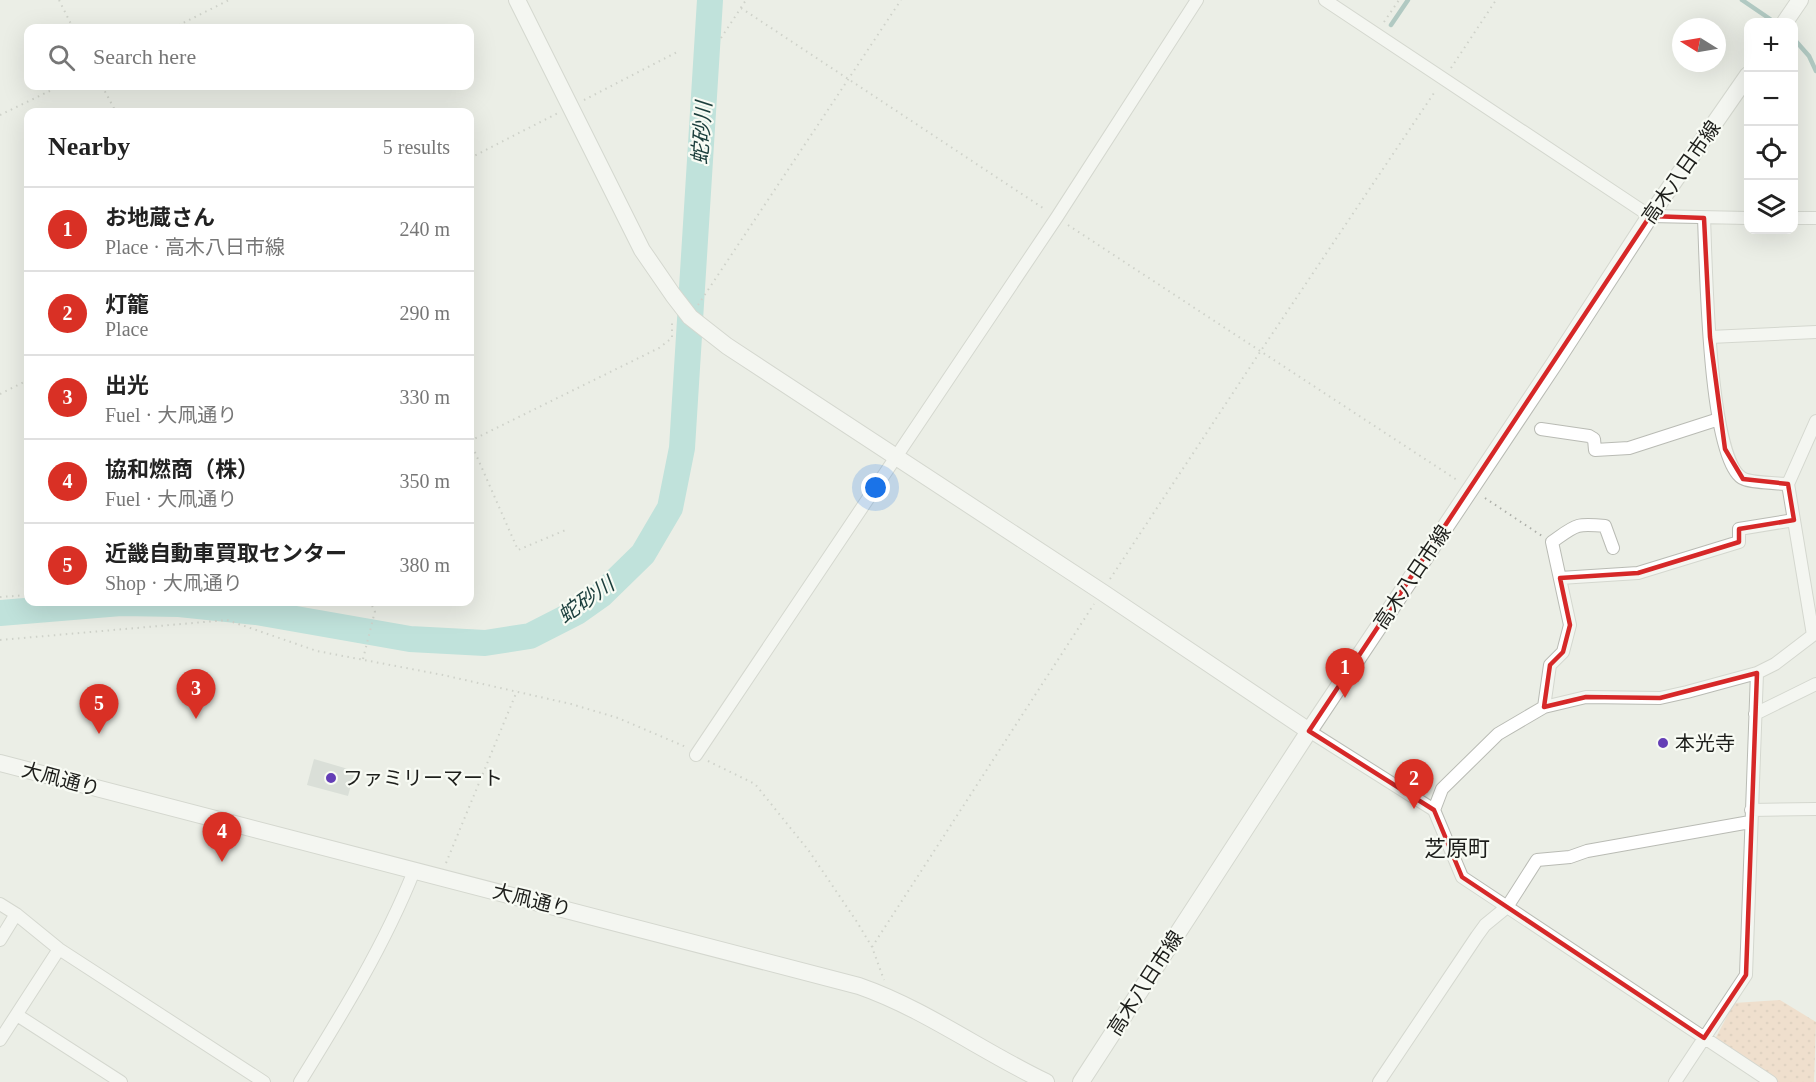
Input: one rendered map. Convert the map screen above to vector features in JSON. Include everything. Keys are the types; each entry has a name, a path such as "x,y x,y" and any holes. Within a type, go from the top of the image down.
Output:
{"street":[{"path":"517,0 642,250 690,317 727,346 1310,731 1434,810 1462,877 1771,1082"},
{"path":"696,755 1057,217 1197,0"},
{"path":"1325,0 1650,216 1744,218"},
{"path":"1788,18 1800,0"},
{"name":"高木八日市線","path":"1081,1082 1650,216 1744,82"},
{"path":"1704,218 1710,337 1719,420 1725,449 1734,469 1743,479 1788,484"},
{"path":"1798,218 1816,218"},
{"path":"1710,337 1816,332"},
{"path":"1541,429 1589,436 1594,439 1595,450 1629,448 1719,420"},
{"path":"1434,810 1442,789 1498,734 1544,707 1586,697 1660,698 1757,673 1775,664 1813,635 1788,484 1816,421"},
{"path":"1560,578 1638,573 1739,542 1739,529 1794,520"},
{"path":"1544,707 1550,664 1563,652 1570,625 1552,542 1577,525 1605,526 1613,548"},
{"path":"1802,569 1816,566"},
{"path":"1675,1082 1746,975 1757,673"},
{"path":"1755,714 1816,684"},
{"name":"大凧通り","path":"0,763 859,986 884,994 1014,1067 1046,1082"},
{"path":"1379,1082 1477,936 1485,925 1507,907 1538,860 1570,857 1587,850 1750,816 1816,809"},
{"path":"300,1082 344,1011 396,916 414,871"},
{"path":"0,904 16,914 59,950 264,1082"},
{"path":"0,940 16,914"},
{"path":"0,1040 59,950"},
{"path":"16,1015 121,1082"}],"path":[{"path":"59,0 71,24"},
{"path":"181,24 229,0"},
{"path":"721,38 746,0"},
{"path":"690,317 901,0"},
{"path":"1376,34 1399,0"},
{"path":"872,946 1260,352 1496,0"},
{"path":"741,8 1260,352 1552,542"},
{"path":"474,156 679,51"},
{"path":"0,116 52,90"},
{"path":"104,90 114,108"},
{"path":"474,439 659,348 672,338 673,324 667,303 673,295"},
{"path":"0,394 24,382"},
{"path":"474,450 518,550 568,529"},
{"path":"0,597 24,595"},
{"path":"363,659 375,611 372,606"},
{"path":"0,640 227,620 317,651 517,691 618,718 689,748 696,755 755,784 809,851 872,946 885,982 884,994"},
{"path":"440,878 517,691"}],"highlighted area":[{"path":"1650,216 1704,218 1710,337 1725,449 1743,479 1788,484 1794,520 1739,529 1739,542 1638,573 1560,578 1570,625 1563,652 1550,665 1544,707 1586,697 1660,698 1757,673 1746,975 1704,1038 1462,877 1434,810 1309,731"}],"shaded area":[{"path":"1780,1000 1816,1022 1814,1082 1778,1082 1714,1041 1734,1003"}],"building":[{"name":"ファミリーマート","path":"314,759 355,771 348,796 307,785"}],"waterway":[{"name":"蛇砂川","path":"198,606 256,612 410,639 485,643 530,636 577,612 601,595 643,554 670,508 682,448 710,0"},
{"path":"1391,25 1408,0"},
{"path":"1742,0 1769,18"},
{"path":"1798,44 1809,56 1816,71"},
{"name":"蛇砂川","path":"0,613 85,606"}],"place":[{"name":"お地蔵さん","path":"1345,698"},
{"name":"出光","path":"196,719"},
{"name":"近畿自動車買取センター","path":"99,734"},
{"name":"本光寺","path":"1663,743"},
{"name":"ファミリーマート","path":"331,778"},
{"name":"灯籠","path":"1414,809"},
{"name":"協和燃商（株）","path":"222,862"}],"district":[{"name":"芝原町","path":"1457,848"}]}
